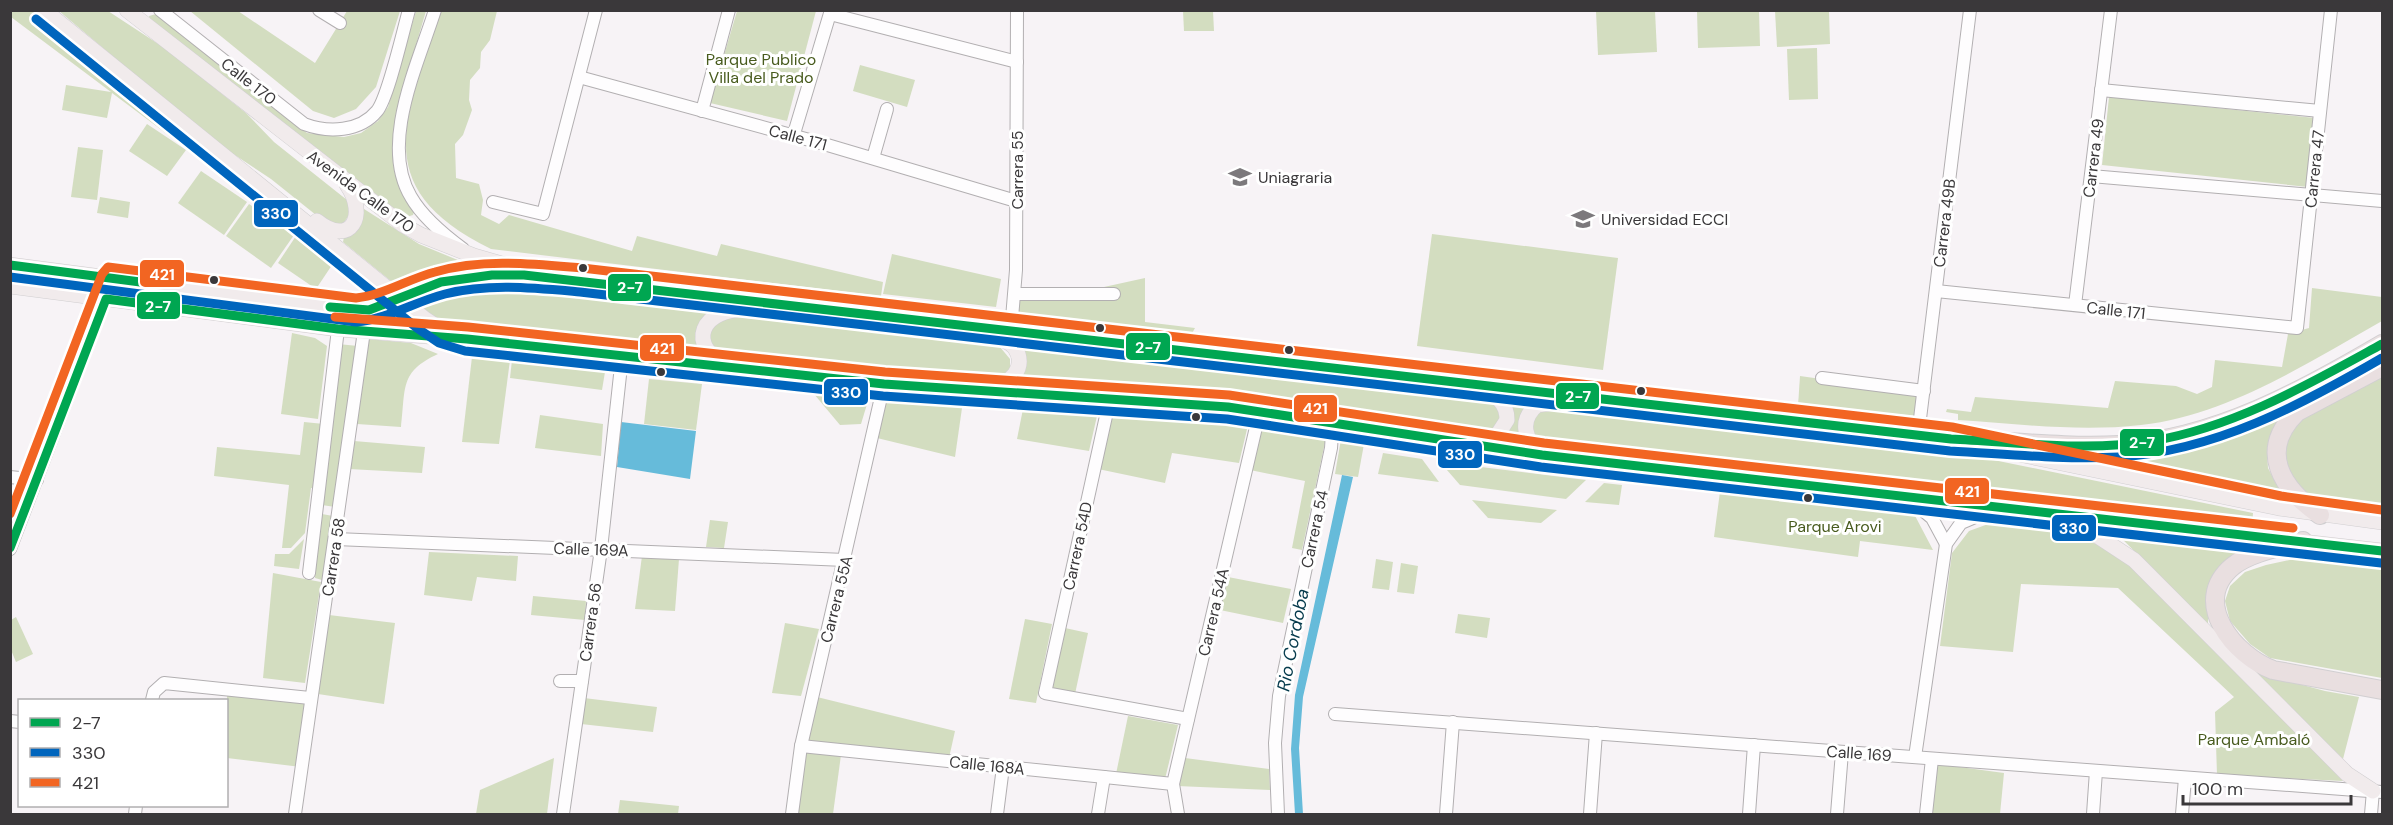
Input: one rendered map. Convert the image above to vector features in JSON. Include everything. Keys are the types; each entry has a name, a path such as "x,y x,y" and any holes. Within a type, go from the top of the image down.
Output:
{"highway":[{"path":"1951,439 2097,446 2122,445 2183,435 2241,417 2341,369 2382,344"},
{"path":"2326,515 2298,500 2282,477 2277,458 2280,439 2286,423 2297,412 2382,367"},
{"path":"2311,542 2247,558 2233,566 2218,589 2216,607 2220,627 2233,643 2260,665 2273,670 2382,690"}],"main road":[{"path":"44,10 437,328 467,339"},
{"name":"Avenida Calle 170","path":"136,13 342,179 421,235 474,256 581,280 813,309 1951,439 2267,506 2382,522"},
{"path":"236,164 286,196 323,226 338,231 347,229 357,217 353,194 342,179"},
{"path":"10,265 356,310 382,306 399,297 441,282 492,275 581,280"},
{"path":"10,286 338,329 467,339 884,384 1260,410 1542,455 2382,551"},
{"path":"737,369 713,357 704,342 708,321 716,314 736,309 768,312 813,309"},
{"path":"933,388 999,386 1014,376 1019,361 1014,347 967,325"},
{"path":"1431,439 1479,441 1490,440 1500,434 1507,420 1503,402 1495,394 1467,382"},
{"path":"1542,455 1527,438 1525,425 1530,410 1537,405 1549,401 1624,400"},
{"path":"2026,511 2096,535 2134,560 2347,774 2378,792"}],"street":[{"name":"Calle 170","path":"160,10 304,124 325,130 347,128 366,121 378,111 409,10"},
{"path":"320,10 340,23"},
{"path":"435,10 408,91 398,137 399,162 411,197 428,219 474,256"},
{"path":"494,202 543,214 596,10"},
{"path":"702,111 729,10"},
{"name":"Carrera 55","path":"1011,330 1015,294 1017,10"},
{"name":"Carrera 49B","path":"1918,435 1970,10"},
{"name":"Carrera 49","path":"2075,305 2111,10"},
{"name":"Carrera 47","path":"2297,328 2331,10"},
{"path":"793,137 830,12 1017,62"},
{"name":"Calle 171","path":"579,77 873,158 1016,201"},
{"path":"2101,90 2320,111"},
{"path":"873,158 887,109"},
{"path":"2091,176 2382,201"},
{"path":"10,549 113,278"},
{"name":"Calle 171","path":"1936,291 2297,328"},
{"path":"1015,294 1114,294"},
{"name":"Carrera 58","path":"295,814 364,331 370,316 382,306"},
{"name":"Carrera 58","path":"309,573 338,329"},
{"name":"Carrera 56","path":"563,814 601,549 622,357"},
{"path":"1822,378 1924,391"},
{"name":"Carrera 55A","path":"792,814 801,746 884,384"},
{"name":"Carrera 54D","path":"1110,398 1045,693 1188,719"},
{"name":"Carrera 54A","path":"1178,814 1173,784 1260,410"},
{"name":"Carrera 54","path":"1278,814 1275,743 1279,696 1331,448 1332,434 1328,422"},
{"path":"10,477 37,480"},
{"path":"1908,498 1937,524 1946,544"},
{"path":"317,508 339,513"},
{"path":"1915,757 1946,544 1961,523 1980,513 1997,508"},
{"name":"Calle 169A","path":"336,539 845,561"},
{"path":"560,681 582,681"},
{"path":"152,699 157,688 164,683 310,698"},
{"name":"Calle 169","path":"1335,714 2378,792"},
{"path":"1446,814 1453,722"},
{"path":"1590,814 1596,733"},
{"path":"1749,814 1754,745"},
{"name":"Calle 168A","path":"801,746 1173,784"},
{"path":"1838,814 1842,752"},
{"path":"1926,814 1932,759"},
{"path":"997,814 1003,767"},
{"path":"2093,814 2096,771"},
{"path":"1098,814 1104,777"},
{"path":"2182,814 2186,778"},
{"path":"2371,814 2378,792"}],"green space":[{"path":"10,11 32,11 210,150 369,285 112,93 107,118 62,110 66,85 111,92 11,17"},
{"path":"59,11 108,11 163,47 246,113 274,142 347,200 349,214 346,220 341,225 321,219 271,179 215,142"},
{"path":"190,11 238,11 315,63 347,11 400,11 376,87 356,109 334,118 313,111"},
{"path":"416,11 426,11 396,113 394,147 415,209 413,215 403,218 150,20 149,16 156,14 307,133 344,137 361,133 378,121 388,107"},
{"path":"441,11 497,11 490,40 481,52 480,68 470,80 469,100 472,110 463,135 455,144 456,178 479,184 483,200 481,215 499,224 509,215 632,251 637,236 717,256 721,244 883,282 881,296 491,249 452,226 426,201 411,175 406,147 408,117 416,85"},
{"name":"Parque Publico Villa del Prado","path":"737,11 816,11 787,121 710,103"},
{"path":"1183,11 1213,11 1214,31 1184,31"},
{"path":"1596,11 1655,11 1657,52 1598,55"},
{"path":"1697,11 1759,11 1760,46 1698,48"},
{"path":"1775,11 1829,11 1830,44 1777,47"},
{"path":"1817,48 1818,99 1789,100 1787,49"},
{"path":"860,65 915,80 907,107 853,91"},
{"path":"2109,97 2315,118 2308,187 2102,165"},
{"path":"147,124 186,150 167,176 129,151"},
{"path":"78,147 103,150 97,200 71,197"},
{"path":"201,171 247,202 224,235 178,203"},
{"path":"100,197 130,202 128,218 97,213"},
{"path":"249,204 294,235 271,268 226,236"},
{"path":"364,209 419,244 465,263 466,270 423,284 397,286 343,242 344,237 353,233 358,226"},
{"path":"1432,234 1618,258 1603,370 1417,346"},
{"path":"296,236 334,262 316,289 278,263"},
{"path":"892,254 1001,279 996,307 883,294"},
{"path":"1145,278 1145,322 1195,328 1186,344 1015,326 1020,297 1093,301 1104,287"},
{"path":"496,283 557,287 709,307 709,312 702,320 698,337 700,355 705,359 575,347 465,331 443,323 418,304 419,301 447,290"},
{"path":"2312,288 2382,297 2382,321 2296,370 2236,399 2205,410 2141,425 2095,428 1958,420 1958,414 1946,412 1947,409 1971,412 1975,397 2108,408 2115,381 2176,386 2197,394 2212,387 2215,360 2282,367 2288,334 2309,328"},
{"path":"726,316 766,320 810,318 915,330 1000,347 1010,359 1010,371 992,383 929,382 735,361 713,350 710,338 712,328"},
{"path":"292,333 315,338 327,346 318,419 281,414"},
{"path":"368,339 411,343 438,354 425,361 410,375 405,392 401,427 357,424"},
{"path":"1018,342 1378,381 1487,400 1497,409 1498,424 1497,429 1480,439 1013,386"},
{"path":"338,344 358,346 335,507 322,505"},
{"path":"2382,351 2382,362 2285,413 2271,435 2267,454 2268,468 2284,499 2046,453 2130,453 2182,441"},
{"path":"472,357 510,360 499,444 462,442"},
{"path":"512,360 605,372 602,390 510,378"},
{"path":"2382,374 2382,513 2322,502 2306,495 2295,485 2288,470 2286,451 2291,425"},
{"path":"1800,376 1920,393 1918,416 1798,406"},
{"path":"649,379 702,384 696,430 644,424"},
{"path":"813,385 871,391 861,424 840,425 814,394"},
{"path":"887,395 963,401 955,457 877,438"},
{"path":"1506,397 1530,399 1519,427 1523,445 1501,443 1509,432 1511,421"},
{"path":"1550,407 1651,412 1868,438 1969,455 2253,513 2252,527 1623,459 1552,448 1538,440 1529,427 1535,415"},
{"path":"1023,409 1097,416 1089,451 1017,439"},
{"path":"1109,414 1248,425 1239,463 1172,453 1165,483 1098,469"},
{"path":"540,415 603,424 601,456 535,448"},
{"path":"304,422 324,424 320,489 311,488 305,533 291,548 282,548 289,485 214,476 217,447 300,455"},
{"path":"1261,422 1327,433 1302,550 1292,548 1305,481 1250,470"},
{"path":"1341,439 1364,444 1358,477 1335,474"},
{"path":"354,441 425,447 422,473 349,469"},
{"path":"1383,453 1422,459 1439,482 1378,474"},
{"path":"1440,462 1586,480 1566,499 1460,485"},
{"path":"1604,483 1622,485 1619,505 1585,502"},
{"name":"Parque Arovi","path":"1721,484 1912,510 1933,550 1860,541 1858,557 1714,537"},
{"path":"1472,500 1557,510 1541,523 1488,518"},
{"path":"322,514 333,516 322,580 315,578 315,558"},
{"name":"Parque Ambaló","path":"2002,519 2036,523 2077,536 2117,553 2254,684 2343,781 2217,775 2215,712 2234,697 2118,588 2021,584 2013,652 1940,646 1952,553 1969,531"},
{"path":"710,520 728,522 724,548 706,547"},
{"path":"2108,525 2272,543 2209,591 2208,624"},
{"path":"304,539 299,569 274,566 275,554 289,554"},
{"path":"2332,551 2382,559 2382,678 2270,658 2250,644 2230,621 2225,601 2230,586 2245,572 2266,565"},
{"path":"429,552 518,556 516,581 477,577 472,601 424,595"},
{"path":"642,556 679,559 675,611 635,609"},
{"path":"1376,559 1393,562 1389,590 1372,588"},
{"path":"1401,563 1418,566 1414,594 1397,592"},
{"path":"273,573 321,582 305,683 263,678"},
{"path":"1228,577 1291,589 1283,623 1220,610"},
{"path":"533,596 586,601 585,620 531,615"},
{"path":"1458,614 1490,618 1487,638 1455,633"},
{"path":"329,615 395,623 384,704 318,694"},
{"path":"16,617 33,654 16,662 11,650 11,620"},
{"path":"1025,619 1052,624 1036,703 1009,699"},
{"path":"785,623 819,629 801,696 772,693"},
{"path":"1065,628 1088,633 1075,694 1052,690"},
{"path":"2254,672 2325,691 2359,697 2343,759"},
{"path":"227,689 310,698 301,767 228,758"},
{"path":"817,697 955,731 949,758 807,744"},
{"path":"584,698 657,707 653,732 581,724"},
{"path":"1128,716 1178,725 1165,779 1116,774"},
{"path":"806,753 841,755 833,814 798,814"},
{"path":"554,758 547,814 476,814 480,790"},
{"path":"1185,758 1269,769 1270,790 1177,786"},
{"path":"1937,764 2004,773 2000,814 1931,814"},
{"path":"620,800 679,806 678,814 618,814"}],"water":[{"path":"621,422 696,431 690,479 617,467"},
{"path":"1342,475 1353,477 1303,697 1299,748 1303,814 1295,814 1291,749 1295,695"}],"transit line":[{"name":"330","path":"36,19 417,328 439,343 465,351 883,396 1227,419 1541,467 2381,563"},
{"name":"421","path":"10,514 102,274 108,267 356,298 376,294 425,275 453,268 508,263 582,268 1952,427 2281,496 2382,510"},
{"name":"2-7","path":"10,265 148,283"},
{"name":"2-7","path":"330,307 369,310 441,282 492,275 524,275 1951,439 2077,446 2152,441 2213,426 2299,389 2382,344"},
{"name":"330","path":"10,277 356,322 390,314 434,297 478,288 563,290 1950,451 2056,457 2119,457 2189,446 2256,423 2289,408 2382,358"},
{"name":"2-7","path":"10,548 106,299 338,329 467,339 884,384 1228,407 1542,455 2382,551"},
{"name":"421","path":"335,317 468,327 885,372 1229,395 1544,443 2293,528"}],"place":[{"name":"Uniagraria","path":"1240,177"},
{"name":"Universidad ECCI","path":"1583,219"}],"water label":[{"name":"Rio Cordoba","path":"1293,640"}]}
